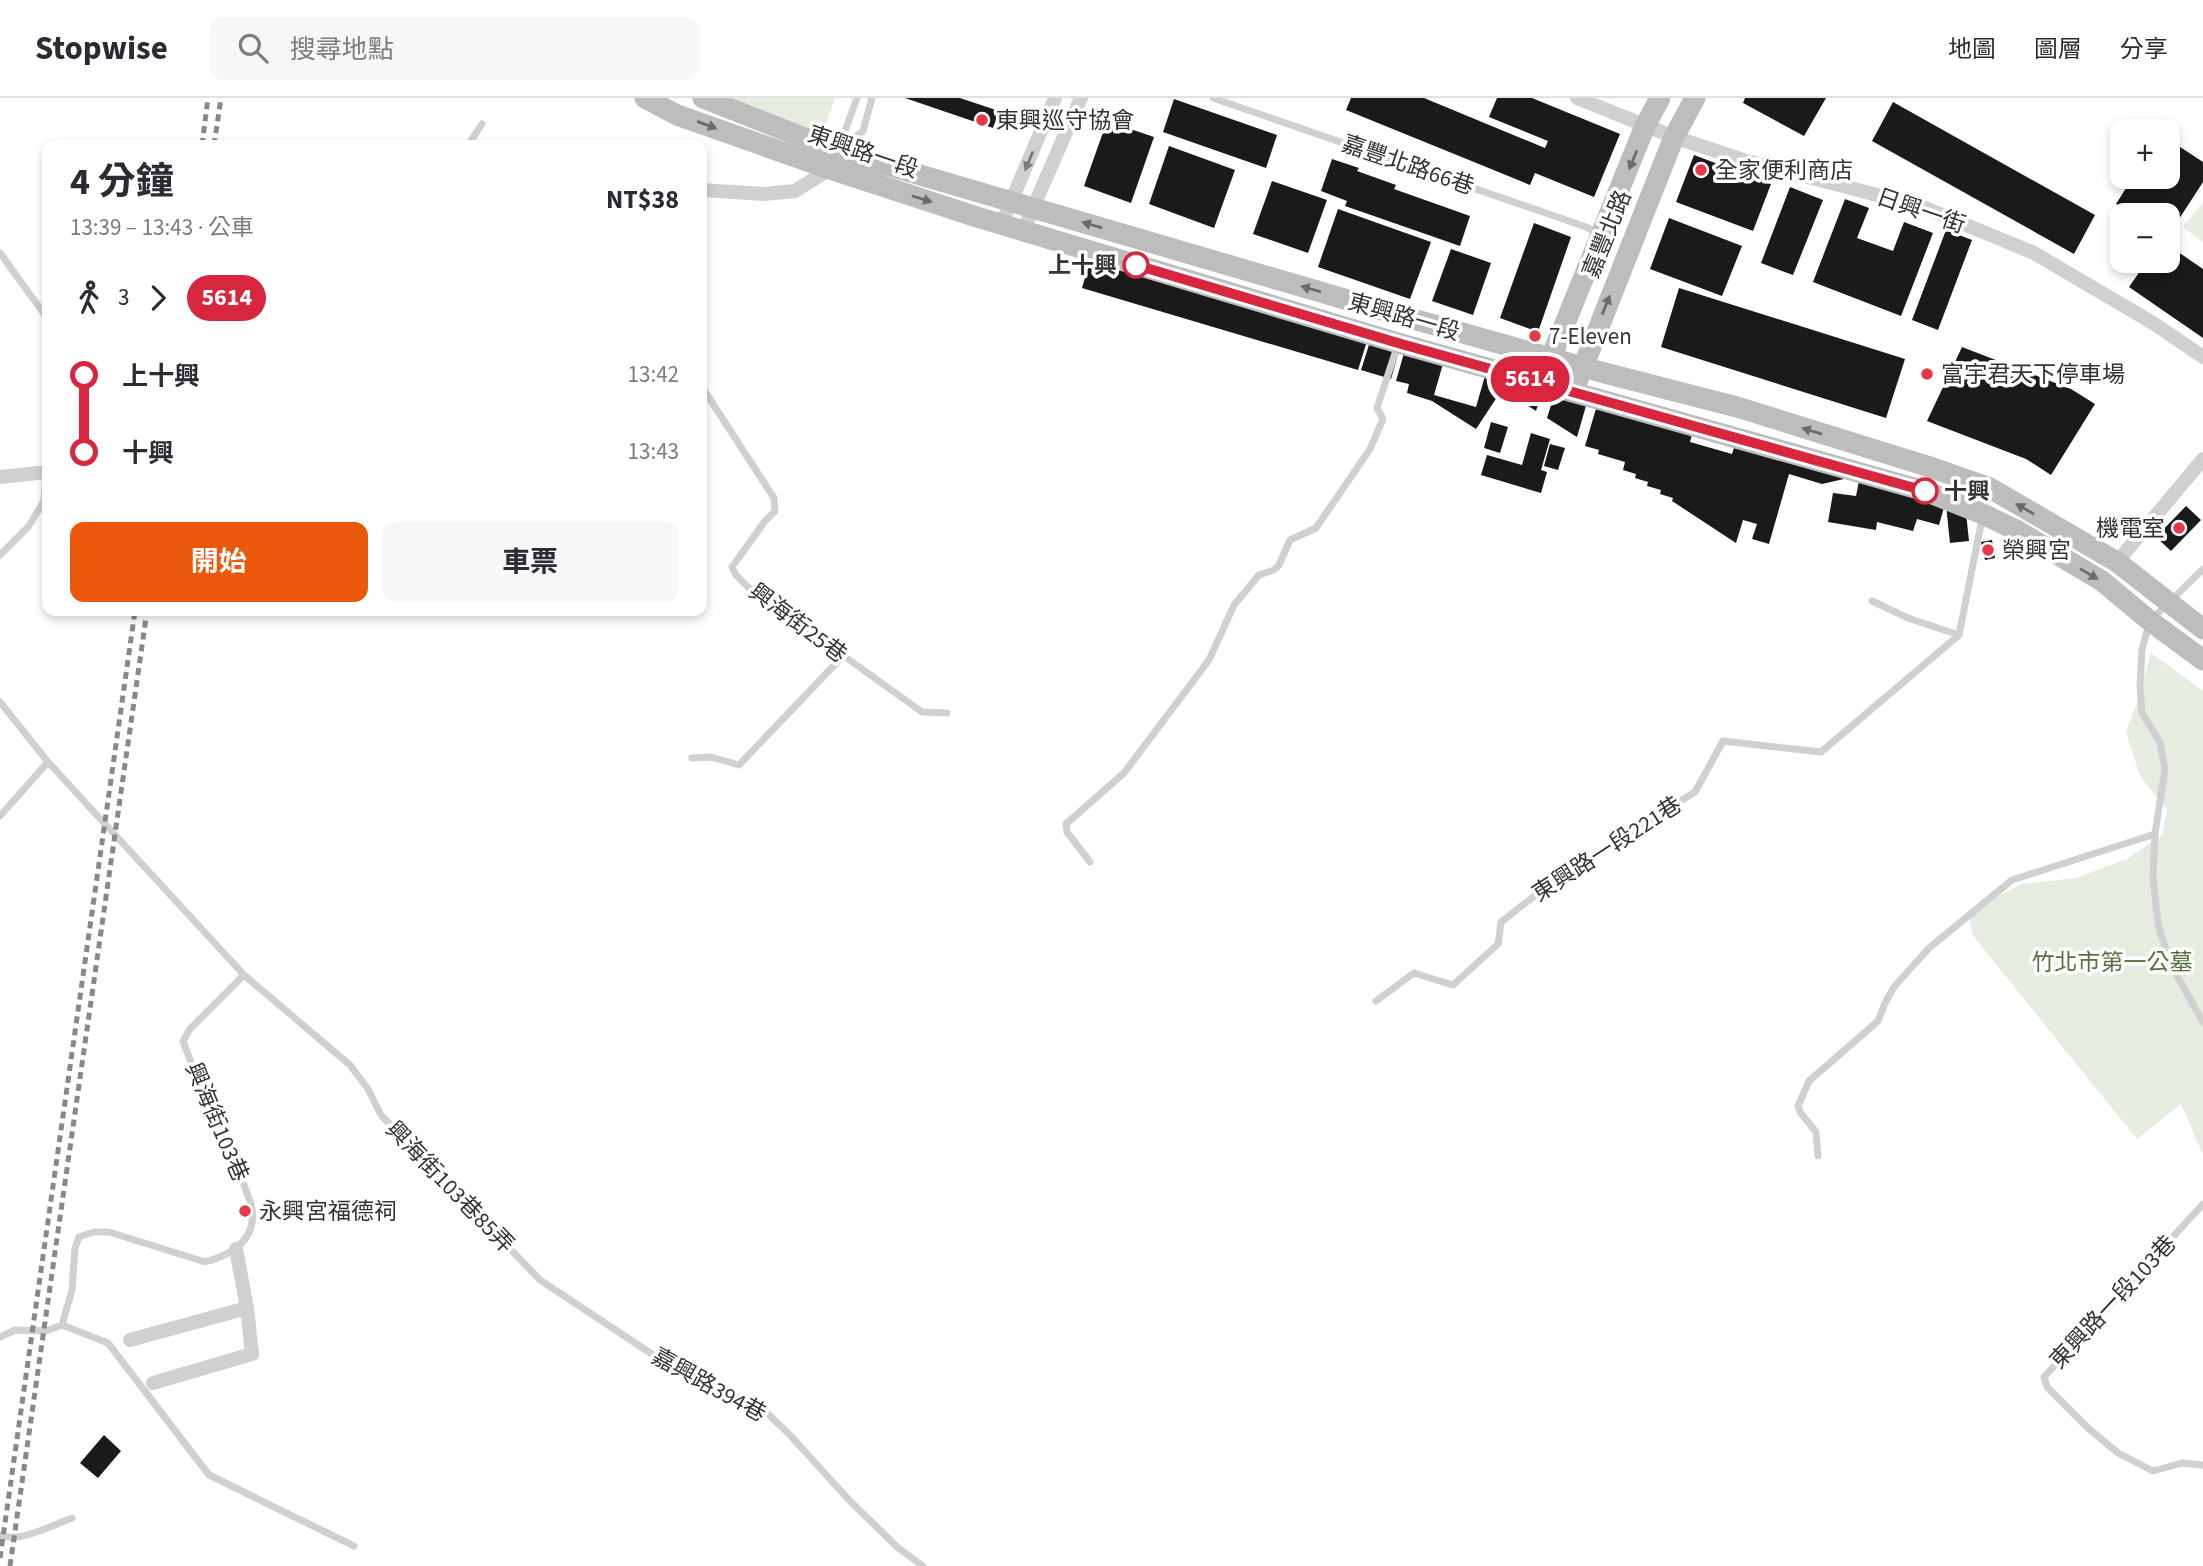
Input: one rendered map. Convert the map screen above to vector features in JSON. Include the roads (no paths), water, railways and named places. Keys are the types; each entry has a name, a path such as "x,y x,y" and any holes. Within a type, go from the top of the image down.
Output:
{"street":[{"name":"東興路一段","path":"645,98 677,115 834,160 1022,205 1551,358 1737,407 1930,467 1990,488 2116,562 2203,629"},
{"name":"東興路一段","path":"703,98 834,160 977,217 1398,343 1925,491 2018,531 2102,582 2203,660"},
{"path":"1023,231 1022,205 1055,98"},
{"path":"1002,223 1022,205 1081,98"},
{"name":"日興一街","path":"1577,98 1674,137 1742,160 1923,207 2034,253 2153,323 2203,357"},
{"name":"嘉豐北路","path":"1544,383 1551,358 1660,98"},
{"name":"嘉豐北路","path":"1574,392 1674,137 1695,98"},
{"path":"707,190 764,194 795,191 834,160"},
{"path":"2116,562 2203,459"},
{"path":"0,477 42,473"},
{"path":"153,1383 252,1354 236,1249"},
{"path":"130,1340 247,1308"}],"lane":[{"path":"834,160 858,98"},
{"path":"834,160 863,131 873,98"},
{"name":"嘉豐北路66巷","path":"1213,98 1573,222 1602,235"},
{"path":"471,140 482,124"},
{"path":"0,253 42,311"},
{"path":"1090,862 1067,832 1066,824 1124,773 1209,660 1234,605 1259,575 1274,570 1279,565 1290,540 1316,528 1370,449 1383,419 1377,408 1398,343"},
{"name":"興海街25巷","path":"707,395 774,498 775,512 765,521 732,567 736,575 749,588 842,657 922,712 947,713"},
{"path":"1872,601 1909,618 1959,635 1990,488"},
{"path":"0,555 28,527 42,503"},
{"path":"2203,569 2150,621 2142,649 2140,688 2142,713 2160,742 2165,769 2155,834 2153,877 2158,925 2171,965 2203,1022"},
{"name":"東興路一段221巷","path":"1376,1000 1414,972 1453,985 1498,944 1501,922 1560,876 1695,792 1723,741 1821,752 1959,635"},
{"path":"692,758 711,757 739,765 842,657"},
{"path":"0,702 48,762 244,975"},
{"path":"0,816 48,762"},
{"path":"1818,1156 1816,1132 1798,1106 1809,1081 1878,1021 1895,987 1928,948 2012,880 2155,834"},
{"name":"興海街103巷","path":"236,1249 246,1239 251,1227 251,1204 216,1108 198,1081 183,1041 190,1029 244,975"},
{"name":"興海街103巷85弄","path":"244,975 350,1065 368,1089 381,1115 540,1280"},
{"name":"東興路一段103巷","path":"2203,1204 2044,1377 2047,1387 2088,1428 2118,1453 2153,1471 2182,1462 2203,1465"},
{"path":"62,1325 72,1290 75,1248 79,1237 94,1232 109,1232 205,1262 221,1258 236,1249"},
{"name":"嘉興路394巷","path":"540,1280 667,1364 765,1411 849,1500 897,1547 923,1566"},
{"path":"0,1337 15,1330 46,1331 62,1325 108,1343 209,1475 354,1546"},
{"path":"0,1535 6,1538 22,1537 72,1518"}],"railway":[{"path":"203,140 208,98"},
{"path":"215,140 221,98"},
{"path":"0,1558 134,616"},
{"path":"10,1566 146,616"}],"place":[{"name":"東興巡守協會","path":"982,120"},
{"name":"全家便利商店","path":"1701,170"},
{"name":"上十興","path":"1136,265"},
{"name":"7-Eleven","path":"1535,336"},
{"name":"富宇君天下停車場","path":"1927,374"},
{"name":"十興","path":"1925,491"},
{"name":"機電室","path":"2179,528"},
{"name":"榮興宮","path":"1988,550"},
{"name":"永興宮福德祠","path":"245,1211"}],"park label":[{"name":"竹北市第一公墓","path":"2112,962"}]}
